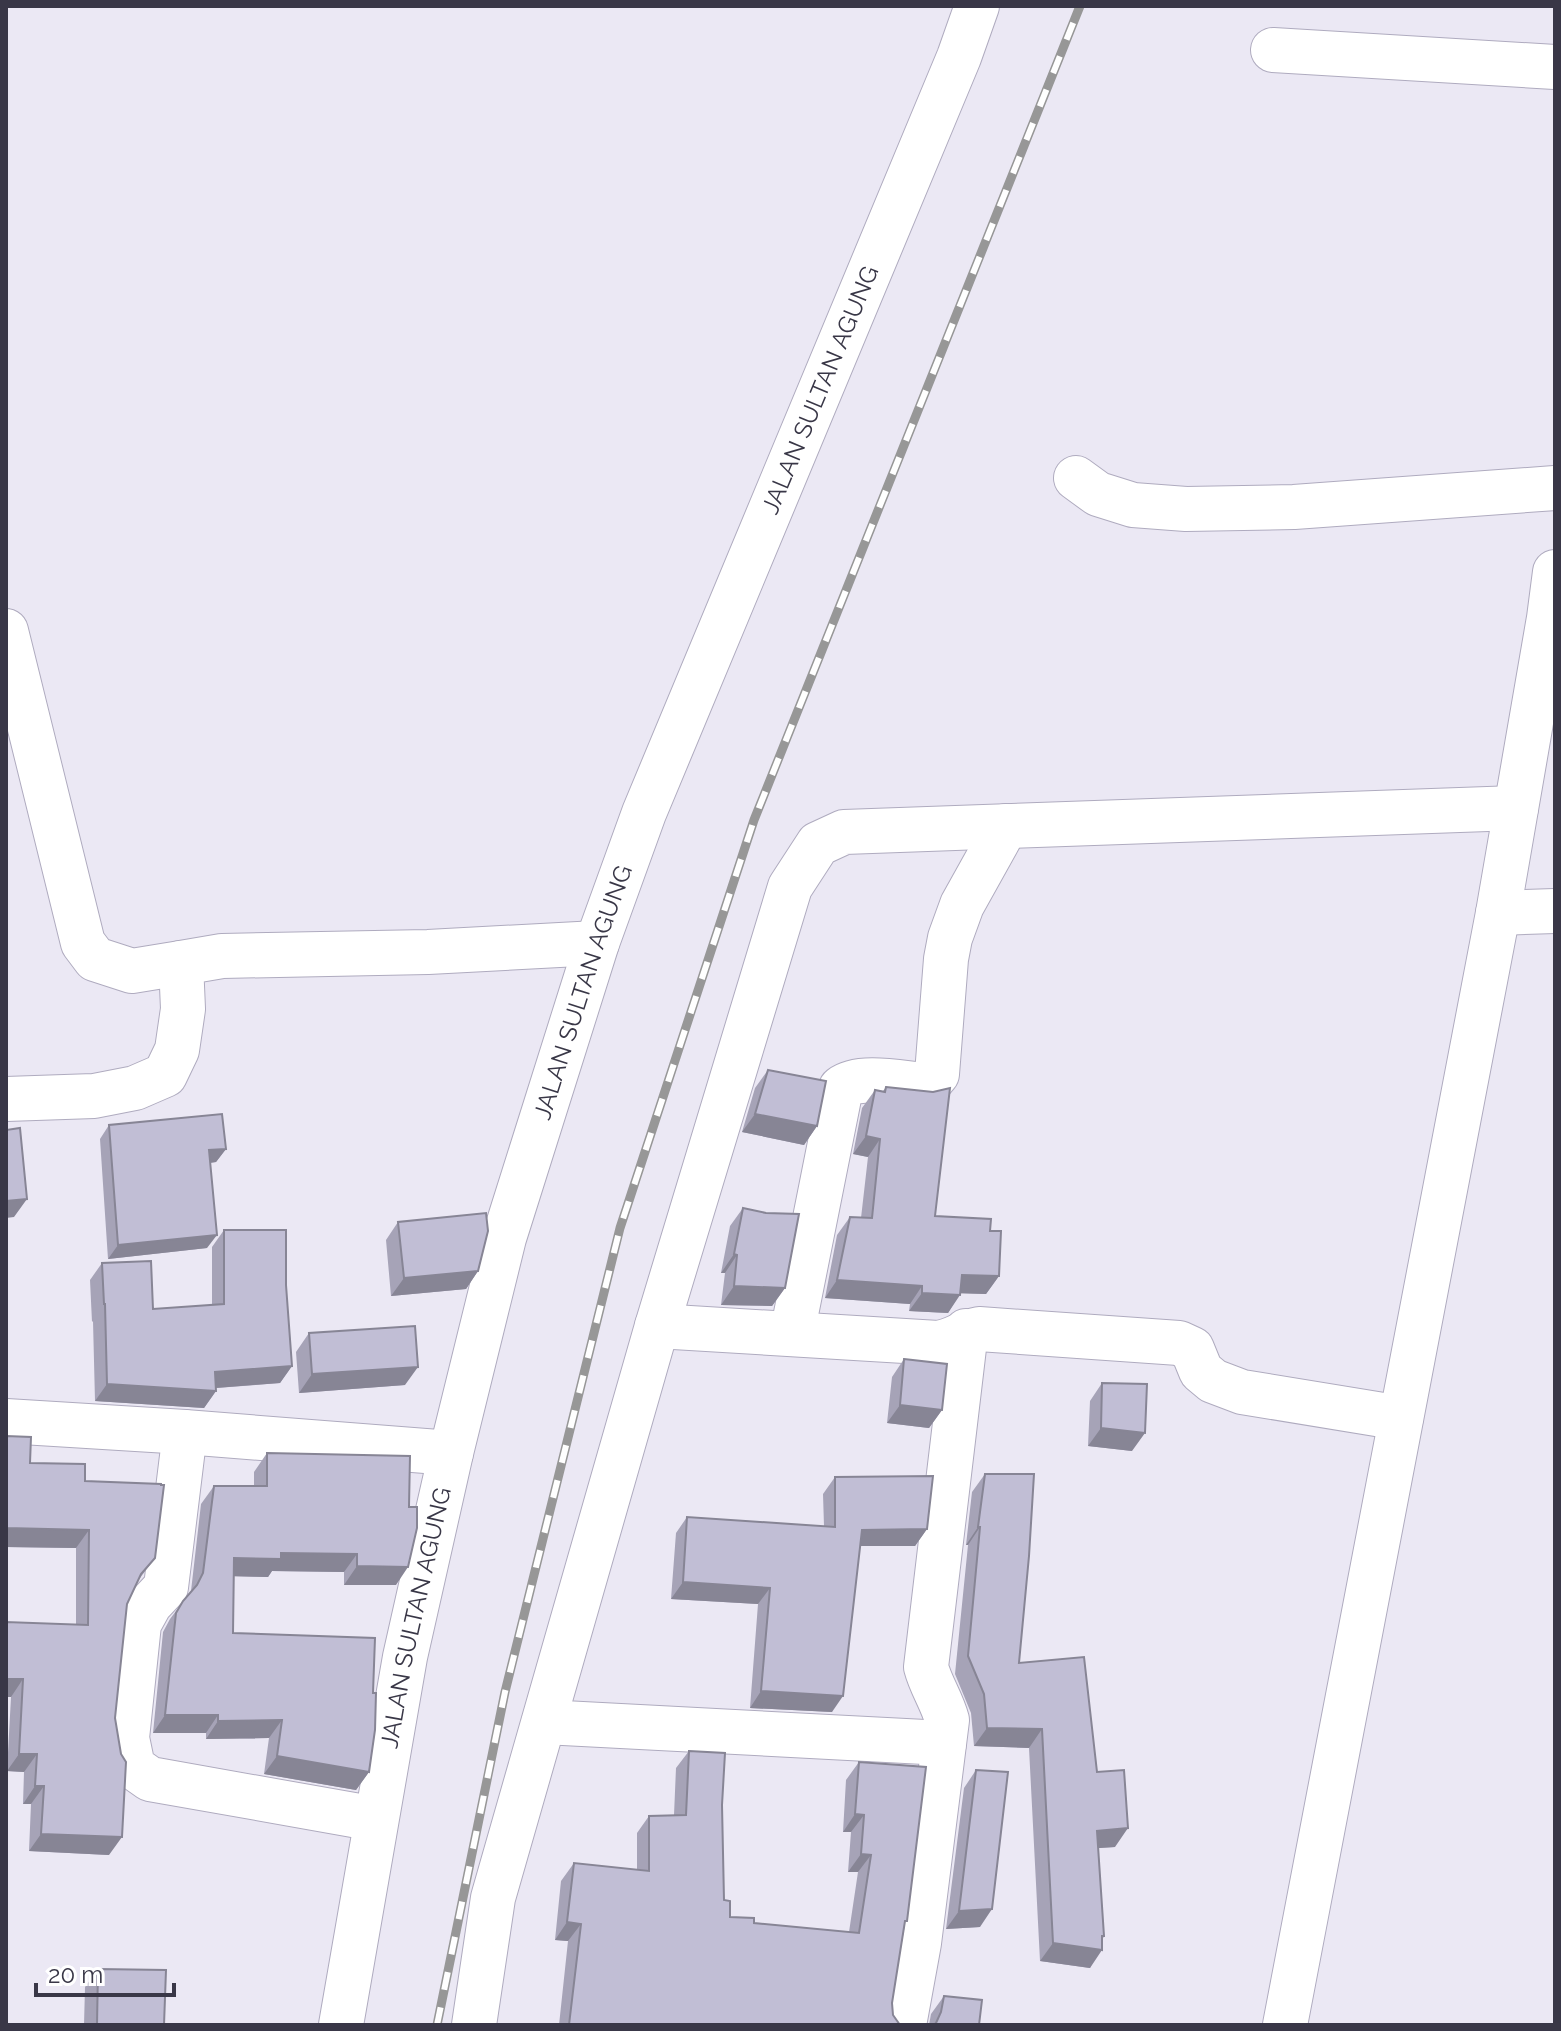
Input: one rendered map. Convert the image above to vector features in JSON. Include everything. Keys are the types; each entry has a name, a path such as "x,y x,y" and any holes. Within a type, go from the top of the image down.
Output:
{"street":[{"name":"JALAN SULTAN AGUNG","path":"341,2025 405,1657 504,1238 597,943 644,813 947,87 977,6"},
{"path":"1273,50 1555,67"},
{"path":"1076,478 1098,494 1133,505 1186,509 1294,507 1555,488"},
{"path":"1285,2025 1498,913 1555,572"},
{"path":"6,631 83,943 95,959 132,971 222,956 428,952 597,943"},
{"path":"474,2025 493,1898 657,1326 790,887 818,844 844,832 1516,808"},
{"path":"792,1334 841,1088 848,1082 863,1081 923,1085 937,1074 950,938 962,905 1006,826"},
{"path":"1498,913 1555,911"},
{"path":"6,1099 94,1096 135,1088 165,1075 177,1050 183,1009 181,963"},
{"path":"657,1326 938,1343 953,1341 966,1331 979,1329 1179,1343 1192,1349 1201,1371 1213,1381 1242,1392 1401,1418"},
{"path":"904,2025 919,1943 947,1720 926,1667 966,1331"},
{"path":"6,1421 451,1453"},
{"path":"185,1432 166,1587 150,1604 139,1624 127,1738 133,1767 150,1779 376,1819"},
{"path":"544,1722 944,1743"}],"building":[{"path":"768,1070 826,1081 817,1126 755,1114"},
{"path":"886,1087 933,1092 950,1088 935,1216 991,1219 990,1231 1001,1231 999,1276 962,1275 960,1295 922,1293 922,1286 837,1280 850,1217 872,1218 880,1139 866,1136 875,1090 885,1092"},
{"path":"222,1114 226,1149 209,1150 217,1235 118,1245 109,1125"},
{"path":"20,1128 27,1199 6,1201 6,1130"},
{"path":"743,1208 766,1213 799,1214 785,1288 734,1286 737,1255 734,1254"},
{"path":"486,1213 488,1231 478,1271 404,1278 398,1222"},
{"path":"224,1230 286,1230 286,1285 292,1366 215,1372 216,1391 107,1384 102,1263 151,1261 153,1309 224,1304"},
{"path":"415,1326 418,1367 312,1374 309,1333"},
{"path":"904,1359 947,1364 942,1410 900,1405"},
{"path":"1102,1383 1147,1384 1145,1433 1101,1428"},
{"path":"6,1436 31,1437 30,1463 85,1464 85,1481 164,1485 155,1558 141,1574 127,1604 115,1718 121,1754 126,1762 122,1837 41,1834 44,1786 35,1786 37,1754 19,1754 23,1679 6,1679 6,1622 88,1625 89,1530 6,1528"},
{"path":"267,1453 410,1456 409,1507 417,1507 417,1528 408,1567 357,1566 357,1554 281,1553 281,1559 234,1558 233,1633 375,1638 375,1730 369,1772 277,1756 282,1720 218,1721 218,1715 165,1715 176,1613 203,1573 214,1486 267,1486"},
{"path":"985,1474 1034,1474 1019,1663 1084,1657 1097,1772 1124,1770 1128,1828 1097,1831 1104,1936 1102,1950 1053,1943 1042,1729 987,1728 984,1694 968,1656"},
{"path":"933,1476 927,1529 862,1530 843,1696 761,1691 770,1588 683,1582 687,1517 835,1527 835,1477"},
{"path":"689,1751 725,1753 722,1805 724,1900 730,1901 730,1917 754,1918 754,1923 859,1933 871,1855 861,1854 864,1815 855,1814 859,1762 926,1767 907,1921 892,2003 893,2015 900,2025 569,2025 581,1924 567,1922 574,1863 649,1871 649,1816 686,1815"},
{"path":"976,1770 1008,1772 992,1909 959,1911"},
{"path":"98,1969 166,1970 164,2025 97,2025"},
{"path":"944,1996 982,2000 979,2025 933,2025 941,2012"}],"railway":[{"path":"437,2025 505,1692 620,1228 754,820 1080,6"}]}
